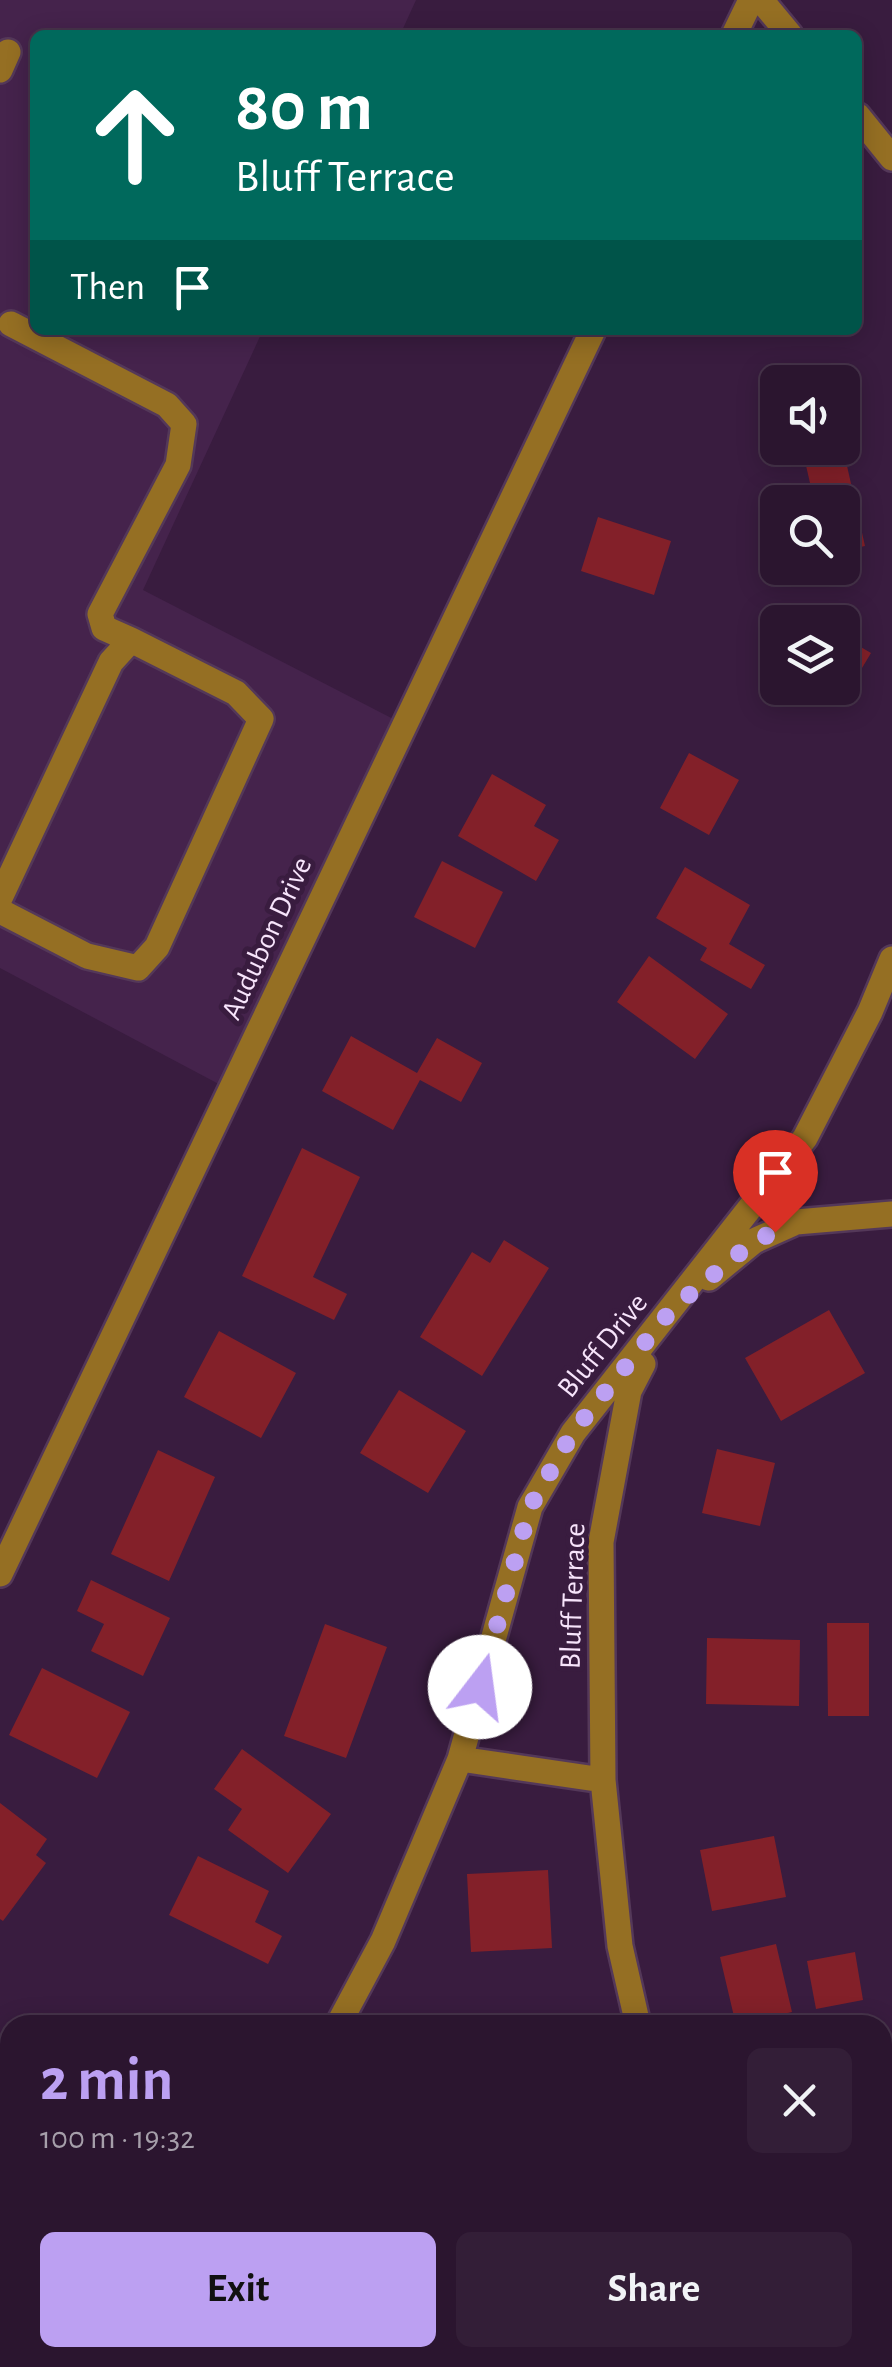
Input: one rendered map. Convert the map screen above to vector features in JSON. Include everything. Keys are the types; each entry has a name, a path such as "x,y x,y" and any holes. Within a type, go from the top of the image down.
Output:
{"street":[{"path":"736,30 751,0"},
{"path":"761,0 786,30"},
{"path":"862,121 892,158"},
{"path":"0,911 88,956 138,968 157,948 261,719 236,693 104,628 100,614 178,465 184,424 167,405 4,328"},
{"name":"Audubon Drive","path":"0,1574 590,335"},
{"path":"0,898 111,662 131,640"},
{"name":"Bluff Drive","path":"343,2015 382,1941 460,1759 530,1507 573,1432 805,1138 870,1012 892,960"},
{"name":"Bluff Terrace","path":"636,2015 620,1946 603,1780 601,1542 628,1391 672,1309 754,1241 796,1222 892,1214"},
{"path":"460,1759 603,1780"}],"shaded area":[{"path":"0,0 416,0 402,30 30,30 30,335 261,335 143,590 403,724 230,1090 0,968"}],"building":[{"path":"806,465 847,465 851,485 801,485 810,483"},
{"path":"598,517 671,541 654,595 581,571"},
{"path":"860,647 871,653 860,671"},
{"path":"689,753 739,780 709,835 660,808"},
{"path":"492,774 546,805 534,826 559,840 536,881 458,836"},
{"path":"442,861 503,892 475,948 414,917"},
{"path":"685,867 750,905 729,944 765,965 751,989 700,960 707,948 656,918"},
{"path":"649,956 728,1014 695,1059 617,1002"},
{"path":"351,1036 417,1073 437,1038 482,1063 461,1102 420,1080 393,1130 322,1091"},
{"path":"302,1148 360,1177 313,1277 347,1294 334,1320 242,1276"},
{"path":"504,1240 549,1268 482,1376 420,1337 472,1252 490,1263"},
{"path":"829,1310 865,1373 781,1421 745,1358"},
{"path":"219,1331 296,1373 261,1438 184,1397"},
{"path":"399,1390 466,1431 428,1493 360,1453"},
{"path":"717,1449 775,1463 760,1526 702,1513"},
{"path":"158,1450 215,1477 169,1581 111,1554"},
{"path":"91,1580 170,1618 143,1676 91,1651 104,1624 77,1611"},
{"path":"827,1623 869,1623 869,1716 828,1716"},
{"path":"325,1624 387,1647 346,1758 284,1736"},
{"path":"707,1638 800,1640 799,1706 706,1704"},
{"path":"42,1668 130,1712 97,1778 9,1735"},
{"path":"242,1749 331,1814 288,1873 228,1830 242,1809 214,1789"},
{"path":"0,1803 47,1839 36,1855 46,1863 3,1921 0,1919"},
{"path":"774,1836 786,1897 712,1911 700,1850"},
{"path":"198,1856 269,1891 255,1922 282,1936 268,1964 169,1915"},
{"path":"548,1870 552,1948 471,1952 467,1874"},
{"path":"776,1944 792,2012 734,2015 720,1957"},
{"path":"855,1952 863,2000 816,2009 807,1961"}],"route":[{"path":"480,1687 530,1507 573,1432 672,1309 754,1241 775,1232"}]}
